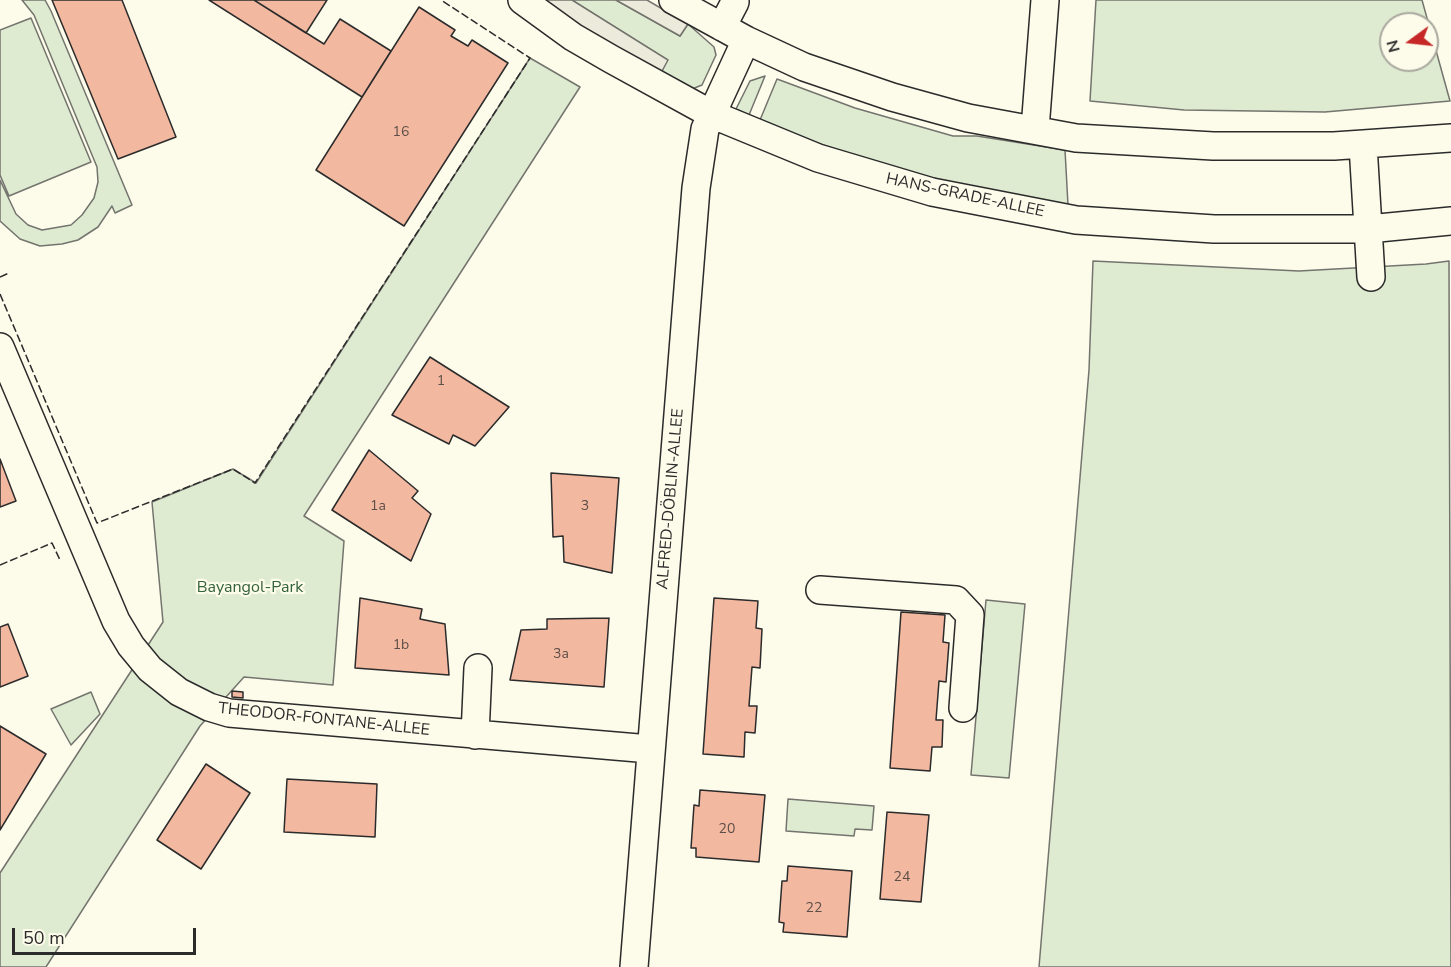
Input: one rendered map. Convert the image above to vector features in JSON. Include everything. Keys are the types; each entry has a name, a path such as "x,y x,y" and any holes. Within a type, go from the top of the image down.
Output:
{"street":[{"name":"HANS-GRADE-ALLEE","path":"522,0 611,60 711,114 818,158 932,192 1076,220 1214,229 1368,229 1451,221"},
{"path":"673,0 746,40 804,67 892,98 968,118 1076,138 1213,146 1363,145 1451,138"},
{"path":"1035,129 1045,0"},
{"path":"722,27 735,2"},
{"name":"ALFRED-DÖBLIN-ALLEE","path":"634,967 696,188 705,129 746,40"},
{"path":"1363,145 1371,277"},
{"name":"THEODOR-FONTANE-ALLEE","path":"0,347 116,621 131,646 164,682 194,700 229,712 650,749"},
{"path":"820,590 956,600 970,615 963,708"},
{"path":"475,735 478,668"}],"green space":[{"path":"22,0 45,0 51,11 132,205 115,213 112,206 98,227 78,240 62,244 40,246 20,239 0,221 0,180 16,214 28,225 42,230 71,225 82,215 94,198 98,182 97,167 34,15"},
{"path":"572,0 616,0 680,36 688,24 714,47 716,55 702,85 692,89 661,73 667,60"},
{"path":"1096,0 1422,0 1425,12 1379,12 1379,72 1439,72 1439,61 1450,101 1325,112 1184,110 1090,101"},
{"path":"31,18 91,162 9,196 0,175 0,30"},
{"name":"Bayangol-Park","path":"530,58 580,87 304,516 344,541 333,685 244,677 200,726 46,967 0,967 0,873 163,622 152,502 233,469 256,483"},
{"path":"765,76 749,115 736,109 750,81"},
{"path":"777,79 855,108 953,136 977,136 1065,150 1068,205 961,185 893,168 808,140 760,120"},
{"path":"1093,261 1299,271 1449,261 1451,967 1039,967 1089,370"},
{"path":"986,600 1025,604 1009,778 971,775"},
{"path":"91,692 100,714 71,745 51,709"},
{"path":"788,799 874,806 872,830 855,829 854,836 786,831"}],"shaded area":[{"path":"542,0 572,0 668,60 661,73 588,31"},
{"path":"616,0 647,0 688,24 680,36"}],"building":[{"path":"52,0 122,0 176,137 118,159"},
{"path":"209,0 254,0 324,44 340,19 391,51 362,97"},
{"path":"254,0 327,0 306,33"},
{"path":"419,7 455,30 451,36 468,46 472,40 508,63 404,226 316,170"},
{"path":"430,357 509,407 475,446 453,435 449,444 392,415"},
{"path":"369,450 418,491 412,498 431,514 411,561 332,510"},
{"path":"0,459 16,501 0,507"},
{"path":"551,473 619,478 612,573 564,562 563,536 553,537"},
{"path":"360,598 422,609 420,619 445,624 449,675 355,668"},
{"path":"714,598 758,601 756,628 762,629 760,668 752,667 749,706 757,706 755,733 745,732 744,757 703,754"},
{"path":"901,612 945,615 943,642 949,643 946,682 939,681 936,720 943,720 942,747 932,747 930,771 890,768"},
{"path":"609,618 604,687 510,680 521,630 547,629 547,619"},
{"path":"8,624 28,676 0,687 0,627"},
{"path":"232,691 243,692 243,698 232,697"},
{"path":"0,726 46,754 0,830"},
{"path":"206,764 250,793 201,869 157,840"},
{"path":"287,779 377,784 375,837 284,832"},
{"path":"700,790 765,795 759,862 696,857 696,848 691,848 694,805 699,806"},
{"path":"887,812 929,815 921,902 880,899"},
{"path":"788,866 852,871 847,937 783,932 784,923 779,922 782,881 787,881"}],"fence":[{"path":"0,294 97,523 233,469 255,483 530,58 441,0"},
{"path":"0,277 9,273"},
{"path":"0,565 52,543 60,560"}]}
